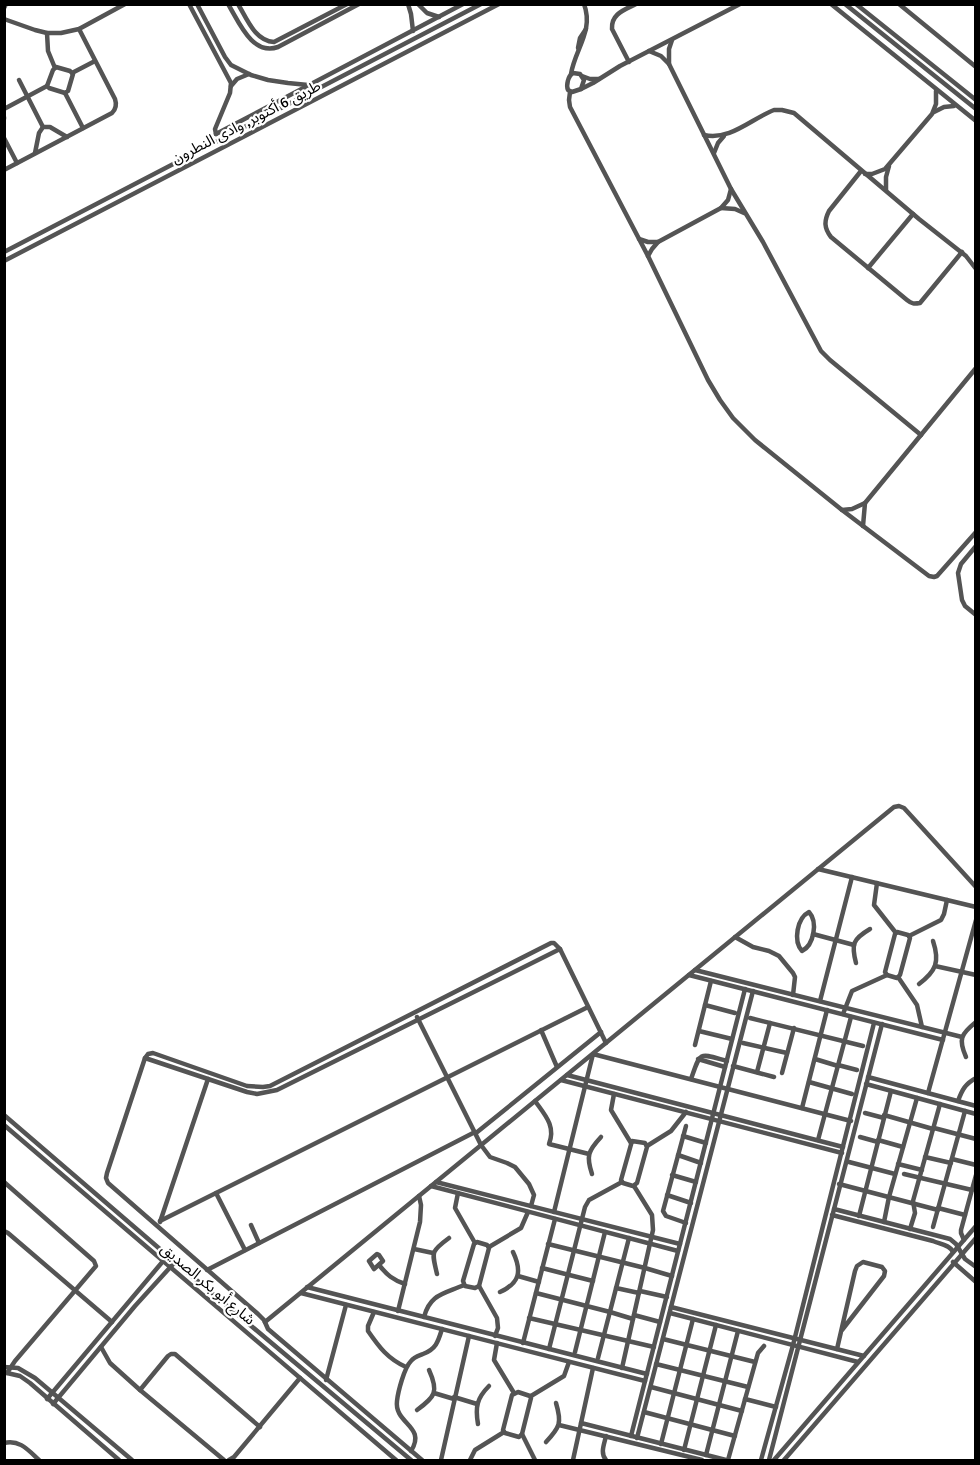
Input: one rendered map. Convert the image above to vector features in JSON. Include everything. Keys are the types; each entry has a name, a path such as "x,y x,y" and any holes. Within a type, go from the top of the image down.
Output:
{"street":[{"path":"4,19 47,33 61,33 80,29 125,4"},
{"path":"189,4 231,86 215,129 216,134 463,4"},
{"path":"197,4 231,65 249,74 278,82 310,85"},
{"path":"228,4 254,44 268,49 278,47 359,4"},
{"path":"238,4 259,37 274,42 347,4"},
{"path":"408,4 413,31"},
{"path":"418,4 427,13 439,17"},
{"name":"طريق 6 أكتوبر, وادى النطرون","path":"4,252 481,4"},
{"name":"طريق 6 أكتوبر, وادى النطرون","path":"4,261 499,4"},
{"path":"584,4 587,16 586,29 580,38 567,86 570,92 570,107 648,256 708,380 733,418 755,440 928,576 938,576 975,532"},
{"path":"629,62 612,29 612,24 616,15 636,4"},
{"path":"831,4 975,121"},
{"path":"845,4 975,109"},
{"path":"856,4 975,100"},
{"path":"899,4 975,67"},
{"path":"570,92 581,89 739,5"},
{"path":"472,7 477,16"},
{"path":"197,20 204,16"},
{"path":"202,28 208,25"},
{"path":"4,170 112,113 116,106 115,99 80,29"},
{"path":"4,109 47,86 55,68 48,51 47,33"},
{"path":"669,64 672,39"},
{"path":"212,48 219,45"},
{"path":"650,51 661,56 669,64 731,189 763,242 821,351 921,435"},
{"path":"219,60 225,57"},
{"path":"72,73 95,61"},
{"path":"55,68 59,67 72,73"},
{"path":"65,93 74,76 72,73"},
{"path":"571,74 576,73 590,79 599,79"},
{"path":"231,86 237,79 249,74"},
{"path":"581,89 584,80 582,76"},
{"path":"19,80 43,127"},
{"path":"47,86 65,93 83,128"},
{"path":"936,90 937,101 932,114 890,164 879,172 863,172 829,211 825,225 831,237 915,304 920,303 962,252"},
{"path":"932,114 944,107 956,106"},
{"path":"714,153 718,143 726,135 770,112 786,110 797,115 913,214 962,252 975,269"},
{"path":"43,127 50,127 67,137"},
{"path":"35,153 39,133 43,127"},
{"path":"705,135 726,135"},
{"path":"4,138 17,163"},
{"path":"886,190 886,177 890,164"},
{"path":"648,256 658,242 721,208 728,200 731,189"},
{"path":"721,208 735,209 747,215"},
{"path":"868,268 913,214"},
{"path":"639,239 658,242"},
{"path":"842,510 865,503 975,368"},
{"path":"863,526 865,503"},
{"path":"975,546 961,564 958,573 962,600 975,615"},
{"path":"265,1322 894,807 904,808 975,887"},
{"path":"818,869 975,907"},
{"path":"820,1001 852,877"},
{"path":"877,883 874,904 896,933 909,936 941,920 947,900"},
{"path":"809,912 813,919 813,934 805,951 799,950 798,930 803,917 809,912"},
{"path":"928,1093 975,920"},
{"path":"856,963 854,945 860,935 870,929"},
{"path":"887,975 885,971 896,933"},
{"path":"813,934 854,945"},
{"path":"898,977 908,948 909,936"},
{"path":"735,937 753,947 779,956 795,977 793,994"},
{"path":"919,984 932,973 936,966 937,957 933,941"},
{"path":"209,1076 247,1086 270,1086 551,943 557,944 560,949 606,1043"},
{"path":"422,1461 268,1329 258,1314 108,1184 107,1173 148,1054 153,1053 246,1092 267,1093 295,1082 560,949"},
{"path":"936,966 975,975"},
{"path":"695,970 962,1037"},
{"path":"689,975 943,1040"},
{"path":"843,1014 852,991 887,975 898,977 919,1009 922,1027"},
{"path":"695,1045 711,981"},
{"path":"631,1436 745,989"},
{"path":"770,996 772,989"},
{"path":"638,1438 753,991"},
{"path":"705,1005 735,1013"},
{"path":"160,1221 588,1007"},
{"path":"802,1108 827,1010"},
{"path":"414,1012 481,1145 490,1157 515,1167 529,1184 534,1195 531,1206"},
{"path":"818,1140 851,1017"},
{"path":"750,1018 845,1041 876,1046"},
{"path":"966,1057 962,1047 962,1037 967,1028 975,1022"},
{"path":"757,1072 770,1023"},
{"path":"769,1461 787,1392 797,1339 866,1045 874,1023"},
{"path":"815,1270 833,1212 882,1024"},
{"path":"782,1073 794,1028"},
{"path":"541,1030 557,1067"},
{"path":"699,1031 732,1039"},
{"path":"207,1270 475,1133 601,1032"},
{"path":"743,1043 787,1053"},
{"path":"593,1054 856,1122"},
{"path":"554,1212 593,1054"},
{"path":"691,1079 701,1056 705,1055 726,1064"},
{"path":"814,1059 857,1070"},
{"path":"733,1066 774,1077"},
{"path":"567,1075 614,1094 643,1098 686,1112 713,1116"},
{"path":"158,1227 209,1076"},
{"path":"868,1077 975,1106"},
{"path":"958,1101 963,1088 975,1078"},
{"path":"561,1080 586,1083 842,1150"},
{"path":"809,1082 852,1094"},
{"path":"866,1084 975,1114"},
{"path":"859,1216 891,1091"},
{"path":"614,1094 611,1110 631,1143 622,1182"},
{"path":"884,1222 917,1098"},
{"path":"535,1101 550,1124 549,1144 589,1154"},
{"path":"910,1229 915,1212 913,1202 940,1104"},
{"path":"933,1227 965,1111"},
{"path":"634,1186 637,1183 646,1146 671,1131 686,1112"},
{"path":"865,1113 975,1139"},
{"path":"4,1115 411,1461"},
{"path":"720,1118 818,1140 842,1150"},
{"name":"شارع أبو بكر الصديق","path":"4,1125 396,1461"},
{"path":"686,1126 663,1209 664,1215 686,1222"},
{"path":"683,1136 706,1143"},
{"path":"592,1174 588,1160 589,1154 591,1148 601,1137"},
{"path":"860,1137 903,1147"},
{"path":"26,1144 31,1138"},
{"path":"631,1143 634,1141 645,1143 646,1146"},
{"path":"678,1155 701,1162"},
{"path":"925,1157 975,1165"},
{"path":"849,1162 895,1174"},
{"path":"898,1164 922,1170"},
{"path":"904,1174 974,1188"},
{"path":"672,1175 696,1182"},
{"path":"964,1240 961,1230 974,1188 975,1176"},
{"path":"76,1187 81,1181"},
{"path":"4,1182 95,1262 94,1269 6,1373 20,1376 119,1461"},
{"path":"436,1182 528,1212 678,1251"},
{"path":"549,1349 585,1207 589,1200 622,1182 634,1186 654,1222 622,1368"},
{"path":"834,1183 965,1215"},
{"path":"431,1186 531,1206 680,1244"},
{"path":"693,1192 700,1194"},
{"path":"216,1193 245,1250"},
{"path":"459,1193 455,1208 475,1243 464,1285"},
{"path":"398,1311 422,1214 419,1196"},
{"path":"667,1196 691,1203"},
{"path":"100,1206 104,1201"},
{"path":"495,1336 498,1328 497,1318 479,1286 489,1247 521,1228 528,1212"},
{"path":"833,1212 859,1216 952,1240 973,1265"},
{"path":"833,1212 948,1246 951,1248 954,1263 975,1282"},
{"path":"523,1343 555,1219"},
{"path":"597,1230 599,1223"},
{"path":"251,1225 259,1243"},
{"path":"774,1461 975,1226"},
{"path":"4,1231 112,1322"},
{"path":"575,1352 605,1232"},
{"path":"930,1240 931,1234"},
{"path":"437,1274 434,1253 439,1245 449,1238"},
{"path":"598,1358 629,1238"},
{"path":"784,1461 975,1238"},
{"path":"475,1243 489,1247"},
{"path":"548,1244 672,1276"},
{"path":"414,1248 434,1253"},
{"path":"500,1292 511,1286 518,1276 518,1264 513,1252"},
{"path":"47,1399 168,1255"},
{"path":"53,1404 175,1262"},
{"path":"837,1350 855,1268 863,1262 882,1267 885,1271 884,1276 842,1330"},
{"path":"379,1265 394,1280 405,1284"},
{"path":"963,1271 966,1266 973,1265"},
{"path":"542,1268 593,1281"},
{"path":"674,1269 681,1270"},
{"path":"518,1276 538,1282"},
{"path":"428,1326 427,1308 432,1300 464,1285 475,1288 479,1286"},
{"path":"307,1287 647,1374"},
{"path":"616,1288 667,1297"},
{"path":"301,1293 645,1381"},
{"path":"536,1293 660,1322"},
{"path":"849,1296 862,1303"},
{"path":"129,1301 135,1306"},
{"path":"326,1380 346,1305"},
{"path":"671,1307 864,1356"},
{"path":"374,1312 368,1331 387,1356 406,1367"},
{"path":"670,1313 858,1362"},
{"path":"898,1316 904,1321"},
{"path":"529,1318 654,1347"},
{"path":"660,1447 693,1319"},
{"path":"706,1455 731,1356 736,1330 735,1323"},
{"path":"684,1450 716,1325"},
{"path":"411,1451 416,1442 415,1433 400,1415 396,1403 406,1367 416,1357 435,1347 442,1329"},
{"path":"441,1461 469,1336"},
{"path":"663,1339 755,1362"},
{"path":"496,1343 494,1360 514,1393"},
{"path":"580,1426 606,1436 684,1450 727,1461 755,1362 764,1346"},
{"path":"761,1461 796,1346"},
{"path":"101,1347 110,1363 227,1461 234,1457 300,1378"},
{"path":"273,1355 279,1348"},
{"path":"560,1359 562,1353"},
{"path":"85,1354 110,1363"},
{"path":"140,1390 168,1356 175,1354 260,1427"},
{"path":"535,1461 522,1434 531,1396 564,1376 569,1362"},
{"path":"656,1364 748,1388"},
{"path":"4,1367 18,1368 28,1373 132,1461"},
{"path":"573,1461 593,1368"},
{"path":"417,1410 427,1403 434,1393 434,1382 429,1370"},
{"path":"477,1424 477,1404 489,1386"},
{"path":"651,1387 742,1411"},
{"path":"781,1391 787,1392"},
{"path":"434,1393 477,1404"},
{"path":"514,1393 531,1396"},
{"path":"504,1432 514,1393"},
{"path":"330,1404 336,1397"},
{"path":"745,1399 776,1407"},
{"path":"546,1442 559,1425 560,1418 556,1403"},
{"path":"820,1407 825,1412"},
{"path":"644,1412 735,1436"},
{"path":"559,1425 580,1426 631,1436 676,1454 702,1461"},
{"path":"88,1434 94,1428"},
{"path":"504,1432 517,1437 522,1434"},
{"path":"470,1461 475,1450 504,1432"},
{"path":"606,1436 603,1454 606,1461"},
{"path":"775,1439 781,1444 788,1444"},
{"path":"103,1447 109,1441"},
{"path":"4,1443 12,1442 21,1445 39,1461"},
{"path":"674,1461 676,1454"}]}
